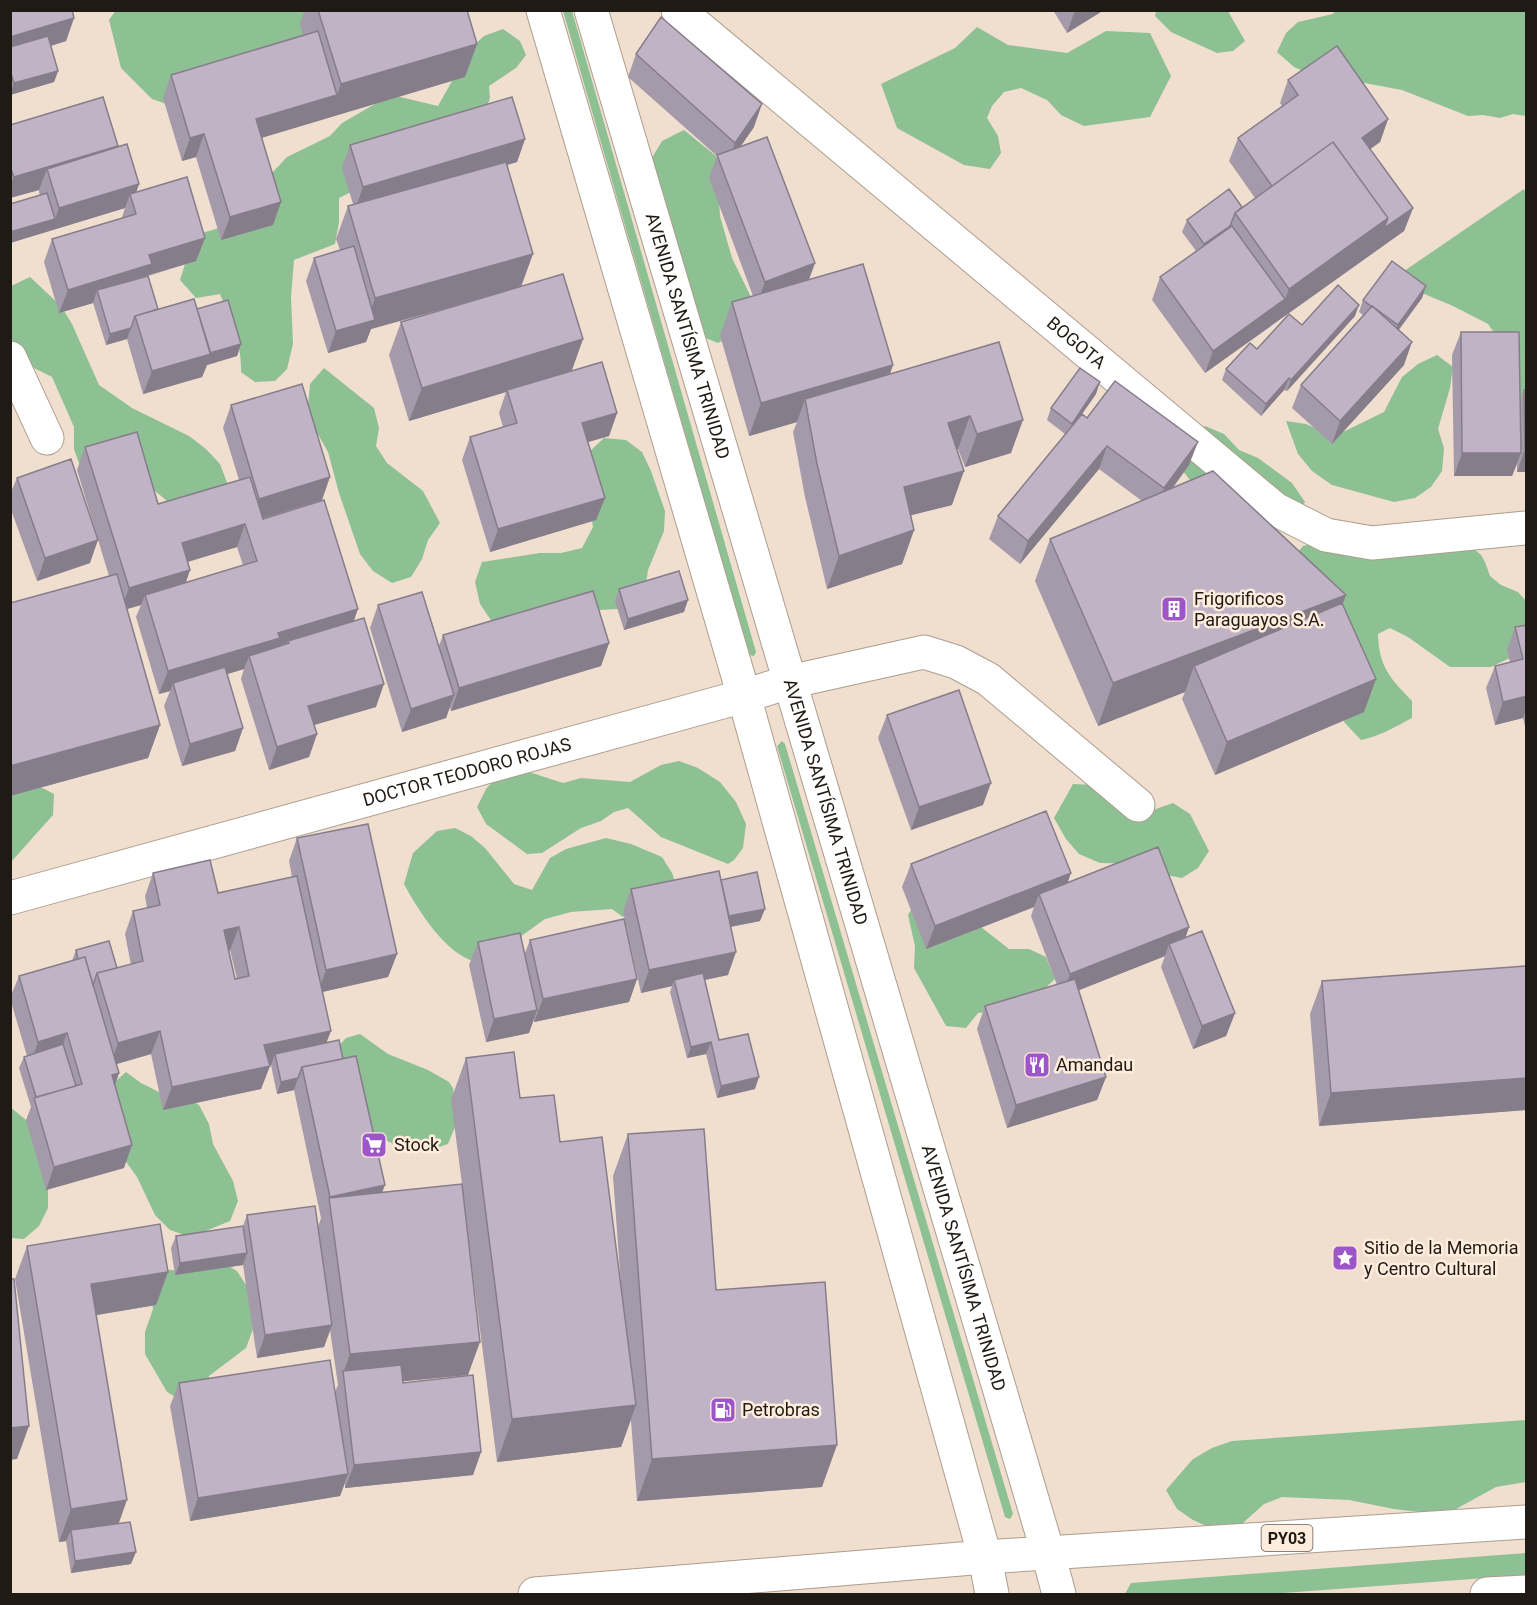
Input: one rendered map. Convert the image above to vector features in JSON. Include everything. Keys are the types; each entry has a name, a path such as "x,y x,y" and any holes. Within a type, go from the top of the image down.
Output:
{"main road":[{"path":"543,10 744,696 985,1557 992,1594"},
{"name":"AVENIDA SANTÍSIMA TRINIDAD","path":"591,10 1059,1594"},
{"name":"BOGOTA","path":"678,10 1275,509 1326,535 1372,543 1527,528"},
{"path":"10,358 47,438"},
{"name":"DOCTOR TEODORO ROJAS","path":"10,898 789,682 924,652 956,662 988,679 1138,805"},
{"name":"PY03","path":"536,1594 985,1557 1527,1522"},
{"path":"1487,1594 1527,1592"}],"green space":[{"path":"116,10 337,11 317,29 195,114 152,99 121,68 109,20"},
{"path":"563,11 572,11 756,652 754,656 749,655"},
{"path":"1156,11 1230,11 1245,41 1233,51 1217,53 1171,32 1155,16"},
{"path":"1335,11 1526,11 1526,116 1513,114 1500,118 1483,115 1468,116 1402,90 1306,72 1294,67 1277,52 1286,33 1298,22 1333,14"},
{"path":"977,27 1008,45 1067,53 1106,31 1150,33 1171,76 1150,117 1084,126 1061,115 1047,100 1021,88 1004,92 992,106 987,118 998,136 1001,153 990,169 964,165 897,128 881,84 955,48"},
{"path":"503,29 520,41 526,55 516,68 489,86 490,98 485,112 375,180 339,198 339,222 335,244 294,260 291,297 293,344 287,369 275,381 255,382 241,372 238,342 220,294 196,298 180,280 192,242 202,233 243,221 256,190 287,157 330,136 342,123 375,104 396,96 438,106 470,49 484,36"},
{"path":"684,130 716,156 720,216 732,258 750,295 751,316 739,332 718,343 698,335 650,161 662,141"},
{"path":"1524,189 1526,195 1526,414 1511,396 1508,353 1488,324 1453,306 1391,280"},
{"path":"30,277 61,306 72,324 99,385 132,408 189,436 206,449 220,464 228,485 178,510 143,481 82,472 74,449 74,427 52,377 32,367 11,394 11,286"},
{"path":"1437,355 1453,367 1450,388 1438,429 1444,448 1442,471 1431,487 1415,498 1394,502 1332,485 1312,471 1298,454 1286,421 1306,424 1324,432 1345,431 1384,412 1402,377 1418,364"},
{"path":"324,368 374,408 379,428 376,446 387,463 423,491 440,523 428,540 422,559 411,577 392,583 373,571 360,554 328,452 307,415 310,384"},
{"path":"1205,426 1224,434 1239,450 1258,458 1292,483 1305,502 1292,522 1193,484 1179,466 1179,445"},
{"path":"604,438 626,440 642,452 665,511 664,531 648,570 645,590 633,608 568,612 493,623 480,604 475,582 482,562 540,553 561,553 582,548 593,527 588,495 588,453"},
{"path":"1319,542 1466,542 1481,555 1490,576 1501,585 1518,592 1526,601 1526,644 1510,658 1491,667 1450,667 1408,637 1390,628 1378,634 1383,664 1412,701 1412,718 1381,734 1361,740 1344,722 1351,682 1292,559 1303,546"},
{"path":"782,741 785,744 1013,1514 1010,1519 1005,1517 777,746"},
{"path":"679,761 698,768 720,782 736,802 746,824 743,848 728,864 661,837 628,808 614,812 601,821 581,828 542,853 527,854 486,824 477,807 486,789 497,777 529,772 563,783 581,778 630,782 661,765"},
{"path":"35,784 54,794 53,815 11,862 11,785"},
{"path":"1073,784 1095,785 1153,810 1173,803 1190,814 1209,851 1198,868 1182,878 1161,874 1143,864 1100,863 1079,854 1066,839 1054,818"},
{"path":"455,828 471,836 485,848 514,884 532,890 550,858 566,849 606,838 631,844 662,857 676,884 667,897 623,917 612,909 571,912 545,919 486,964 477,962 458,954 440,937 404,884 413,853 437,831"},
{"path":"919,897 958,909 1009,949 1029,949 1046,957 1055,979 1024,1008 978,1013 966,1028 946,1026 914,968 915,946 908,915"},
{"path":"360,1034 388,1054 428,1070 449,1082 453,1088 457,1122 448,1144 433,1149 407,1151 372,1133 333,1052 346,1038"},
{"path":"126,1072 159,1092 182,1095 199,1105 209,1124 213,1144 233,1181 238,1201 230,1221 191,1237 170,1230 155,1215 137,1177 112,1142 109,1087"},
{"path":"10,1107 36,1128 48,1185 48,1208 39,1226 24,1239 11,1238"},
{"path":"219,1260 237,1271 248,1288 253,1329 246,1348 209,1376 207,1395 186,1403 167,1392 145,1354 145,1332 153,1309 149,1285 158,1268 178,1271"},
{"path":"1526,1420 1526,1482 1496,1487 1456,1509 1436,1514 1349,1500 1282,1497 1264,1504 1234,1531 1213,1529 1193,1520 1177,1509 1166,1490 1193,1459 1212,1448 1232,1441"},
{"path":"1526,1553 1526,1575 1270,1594 1125,1594 1131,1583"}],"building":[{"path":"10,10 72,10 74,18 10,37"},
{"path":"318,10 467,10 477,44 341,84"},
{"path":"661,17 762,104 735,143 636,54"},
{"path":"318,31 337,95 256,119 281,202 230,217 204,134 190,138 171,75"},
{"path":"48,36 58,71 14,83 10,70 10,47"},
{"path":"1337,46 1388,119 1362,138 1413,208 1384,228 1388,218 1333,142 1272,186 1238,138 1298,95 1288,80"},
{"path":"103,97 118,146 14,177 10,166 10,125"},
{"path":"512,97 525,139 363,187 350,145"},
{"path":"767,137 815,263 765,282 717,155"},
{"path":"1333,142 1388,218 1289,289 1235,213"},
{"path":"127,144 139,184 59,208 47,169"},
{"path":"506,162 533,254 375,298 348,206"},
{"path":"187,177 205,238 149,255 152,264 68,290 52,239 136,214 130,194"},
{"path":"1229,189 1242,207 1235,213 1230,226 1204,244 1187,220"},
{"path":"47,193 55,219 10,232 10,204"},
{"path":"1232,226 1285,299 1213,351 1160,277"},
{"path":"354,246 375,320 336,331 314,258"},
{"path":"1392,261 1426,286 1398,325 1363,300"},
{"path":"863,264 893,365 761,403 732,302"},
{"path":"563,274 583,339 422,388 401,322"},
{"path":"148,276 158,309 135,316 131,328 110,334 97,290"},
{"path":"1338,285 1359,305 1266,404 1226,369 1250,343 1257,349 1289,314 1302,325"},
{"path":"194,299 211,354 152,371 135,316"},
{"path":"228,300 241,344 210,353 197,309"},
{"path":"1372,306 1412,342 1340,421 1301,385"},
{"path":"1461,332 1519,332 1521,453 1462,453"},
{"path":"999,342 1023,420 977,434 970,416 948,423 964,471 904,487 914,530 839,556 817,464 805,399"},
{"path":"602,362 617,413 582,423 605,498 498,529 470,437 517,423 507,390"},
{"path":"1080,368 1100,382 1072,424 1051,408"},
{"path":"1115,381 1198,442 1164,488 1107,446 1028,541 998,516 1082,414 1087,418"},
{"path":"302,384 330,477 259,499 231,405"},
{"path":"1527,389 1527,449 1525,449 1524,390"},
{"path":"137,432 158,504 250,477 263,519 324,500 358,609 278,633 280,638 168,671 145,595 257,561 245,524 182,543 190,570 129,588 85,447"},
{"path":"71,459 98,540 45,558 17,478"},
{"name":"Frigorificos Paraguayos S.A.","path":"1213,471 1346,595 1113,683 1050,539"},
{"path":"679,571 688,600 628,619 619,589"},
{"path":"117,574 160,725 10,766 10,603"},
{"path":"593,591 609,643 459,688 443,635"},
{"path":"422,592 454,695 411,709 378,605"},
{"path":"1342,603 1376,679 1227,742 1194,666"},
{"path":"364,618 384,684 308,706 317,734 277,747 249,656 289,643 288,641"},
{"path":"1527,625 1527,696 1503,702 1495,666 1523,659 1515,627"},
{"path":"225,667 243,728 190,744 173,683"},
{"path":"959,690 991,783 919,807 887,715"},
{"path":"1046,811 1071,873 935,926 911,864"},
{"path":"368,824 397,954 326,970 297,838"},
{"path":"1158,847 1189,927 1070,974 1039,894"},
{"path":"210,860 218,893 297,876 331,1031 264,1045 270,1066 172,1087 160,1031 118,1043 97,973 143,961 133,911 160,905 153,873","holes":["239,927 249,976 235,979 224,930"]},
{"path":"719,871 736,952 649,970 631,889"},
{"path":"757,872 765,909 729,916 721,880"},
{"path":"624,919 637,979 543,999 530,940"},
{"path":"1202,931 1235,1013 1202,1026 1169,944"},
{"path":"520,933 537,1010 494,1019 478,942"},
{"path":"109,941 117,968 97,973 93,985 85,957 78,959 76,950"},
{"path":"85,957 119,1073 112,1075 132,1145 54,1167 34,1098 82,1084 67,1033 38,1042 19,976"},
{"path":"1527,966 1527,1078 1331,1093 1322,981"},
{"path":"703,973 719,1040 748,1034 759,1077 721,1086 711,1042 691,1047 674,980"},
{"path":"1075,979 1106,1077 1016,1105 985,1006"},
{"path":"339,1040 343,1059 302,1067 298,1078 281,1082 275,1054"},
{"path":"63,1044 76,1086 36,1097 24,1057"},
{"path":"514,1052 520,1098 554,1095 560,1142 602,1137 636,1405 512,1419 466,1058"},
{"path":"356,1056 385,1185 330,1197 302,1067"},
{"name":"Petrobras","path":"704,1129 716,1290 825,1282 837,1445 652,1459 628,1134"},
{"path":"462,1184 480,1342 350,1354 329,1198"},
{"path":"315,1206 332,1325 265,1335 247,1215"},
{"path":"160,1224 168,1272 91,1284 127,1500 71,1509 27,1246"},
{"path":"243,1226 247,1253 180,1263 176,1236"},
{"path":"10,1279 14,1279 29,1426 10,1428"},
{"path":"330,1360 348,1474 198,1498 179,1383"},
{"path":"401,1365 403,1383 473,1375 481,1452 354,1465 343,1371"},
{"path":"130,1522 136,1552 75,1561 71,1530"}],"place":[{"name":"Frigorificos Paraguayos S.A.","path":"1174,609"},
{"name":"Amandau","path":"1037,1065"},
{"name":"Stock","path":"374,1145"},
{"name":"Sitio de la Memoria y Centro Cultural","path":"1345,1258"},
{"name":"Petrobras","path":"723,1410"}]}
